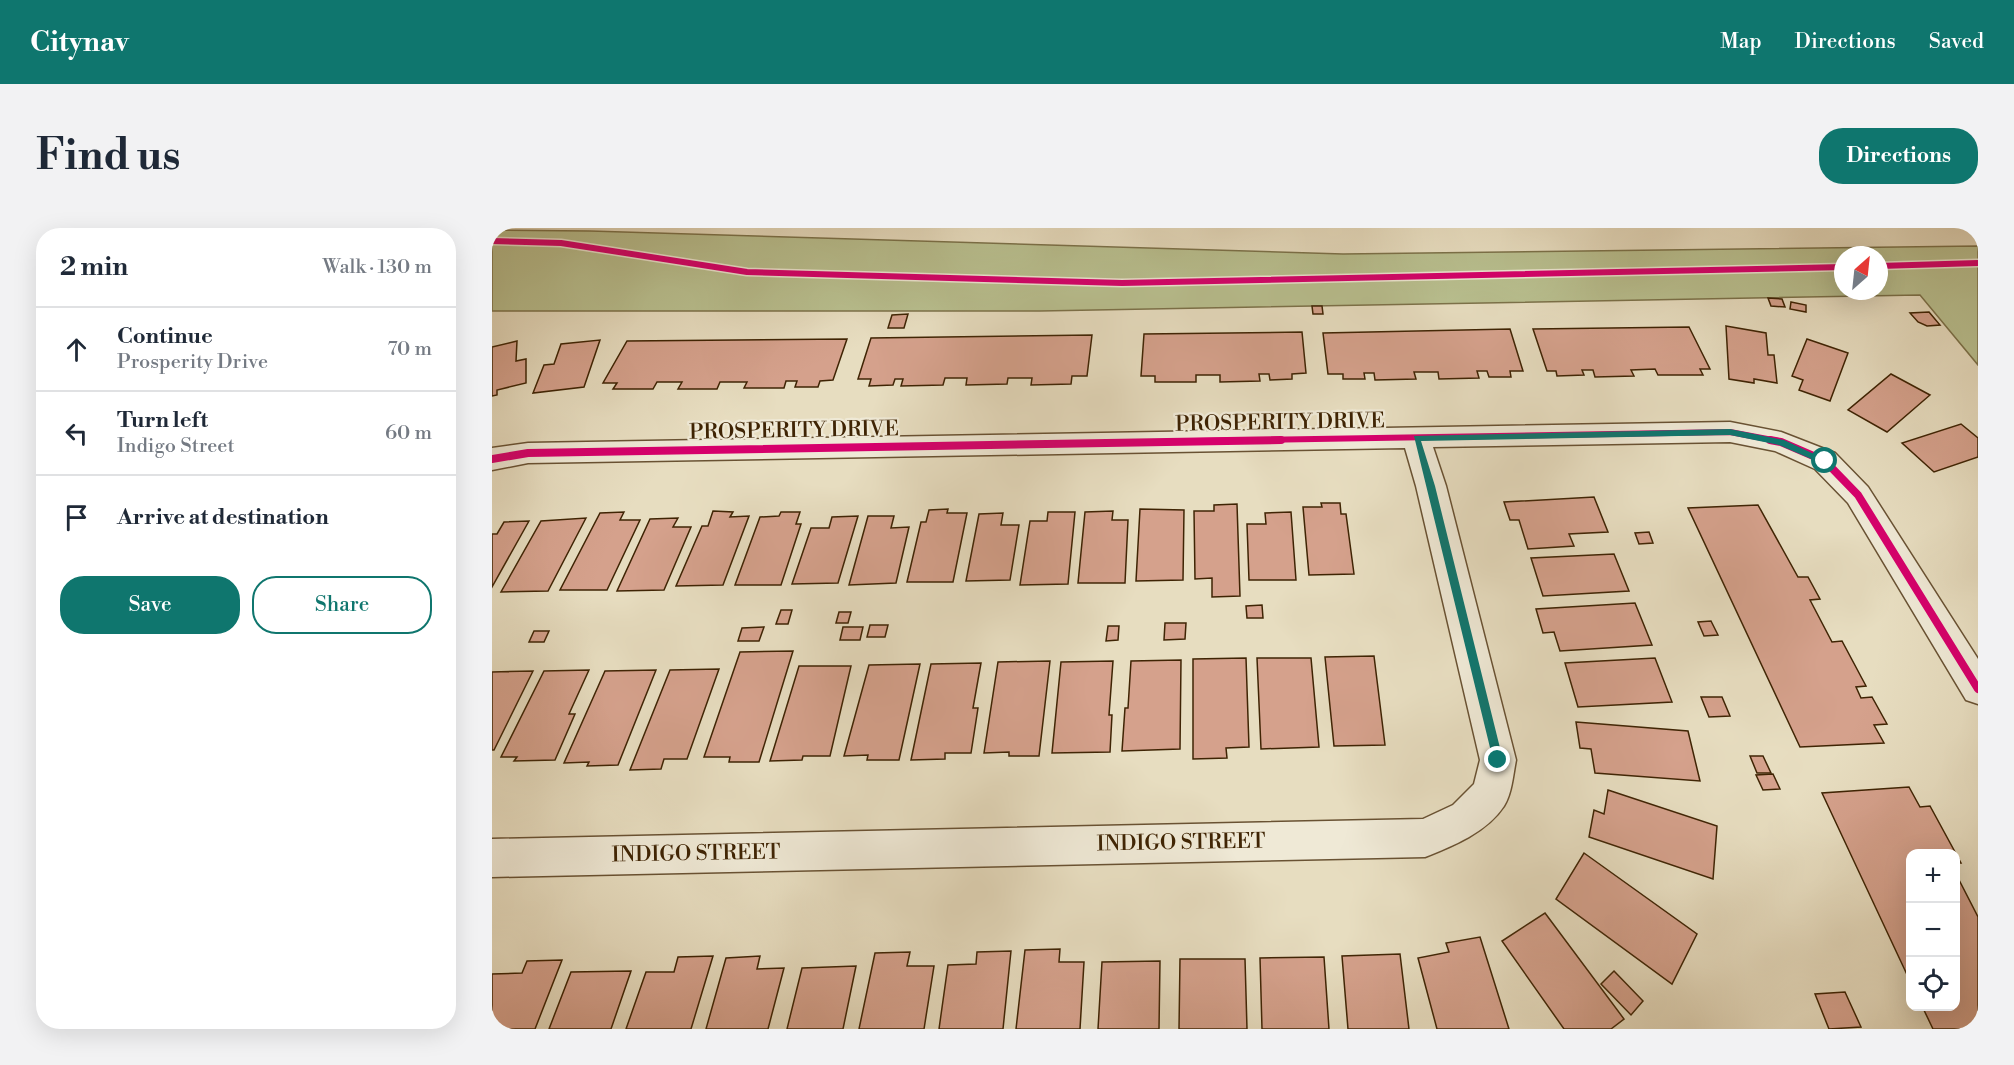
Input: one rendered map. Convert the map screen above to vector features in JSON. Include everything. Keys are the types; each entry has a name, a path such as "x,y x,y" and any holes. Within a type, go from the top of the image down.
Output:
{"street":[{"name":"PROSPERITY DRIVE","path":"492,459 528,453 1730,432 1781,442 1825,461 1858,495 1978,689"},
{"name":"INDIGO STREET","path":"492,858 1425,838 1466,818 1490,794 1498,760 1431,486 1416,438"}],"green space":[{"path":"492,230 1343,254 1834,248 1834,297 1040,311 492,311"},
{"path":"1978,246 1978,365 1920,295 1888,296 1888,247"}],"building":[{"path":"1768,298 1782,299 1785,307 1771,306"},
{"path":"1791,302 1806,305 1806,312 1790,309"},
{"path":"1312,306 1322,306 1323,314 1313,314"},
{"path":"1929,312 1940,325 1927,326 1918,322 1910,313"},
{"path":"908,314 904,328 888,328 892,315"},
{"path":"1726,326 1766,333 1768,355 1774,355 1777,383 1754,379 1754,383 1729,379"},
{"path":"1689,327 1710,369 1700,369 1703,375 1658,375 1655,369 1631,370 1634,376 1595,377 1593,370 1582,370 1584,375 1557,376 1556,371 1547,371 1533,329"},
{"path":"1510,329 1523,371 1510,371 1511,377 1489,377 1487,371 1477,371 1479,378 1439,379 1438,372 1414,372 1416,379 1375,380 1374,373 1364,373 1365,379 1343,379 1343,374 1328,374 1323,333"},
{"path":"1302,332 1306,373 1292,374 1292,379 1270,380 1269,374 1259,374 1260,381 1220,382 1220,375 1196,375 1196,382 1155,382 1155,376 1141,376 1144,334"},
{"path":"1092,335 1087,376 1072,376 1071,384 1031,385 1032,378 1008,378 1007,384 966,385 967,378 945,378 943,385 901,386 903,379 895,379 893,385 869,386 871,379 858,379 871,338"},
{"path":"847,339 833,380 820,381 818,387 795,387 797,381 786,381 784,388 744,388 747,382 720,382 717,389 678,389 682,382 657,382 653,389 613,389 617,383 603,383 627,341"},
{"path":"1807,339 1848,353 1830,401 1799,390 1803,380 1792,376"},
{"path":"600,340 584,387 533,393 544,365 554,364 561,344"},
{"path":"517,341 516,361 526,359 526,383 497,390 497,395 492,396 492,347"},
{"path":"1891,374 1930,395 1887,432 1848,410"},
{"path":"1961,424 1978,438 1978,457 1934,472 1902,443"},
{"path":"1594,497 1608,532 1569,534 1574,546 1528,549 1519,520 1510,520 1504,502"},
{"path":"1321,503 1340,503 1341,514 1346,514 1354,574 1309,575 1303,507 1322,507"},
{"path":"1237,504 1240,596 1212,597 1212,578 1195,579 1194,511 1214,511 1214,505"},
{"path":"1758,505 1798,577 1808,577 1820,599 1810,600 1832,642 1842,641 1866,686 1856,687 1861,698 1872,697 1887,724 1874,725 1884,743 1800,747 1688,508"},
{"path":"948,509 947,513 967,513 953,582 907,582 921,522 926,522 929,510"},
{"path":"1140,509 1184,510 1183,580 1136,581"},
{"path":"713,511 733,512 730,517 749,516 723,585 676,586 702,526 708,526"},
{"path":"1113,511 1112,520 1128,520 1125,583 1078,583 1085,512"},
{"path":"624,512 620,520 640,520 607,590 560,590 600,513"},
{"path":"781,512 800,512 796,524 801,524 781,585 735,585 760,517 779,516"},
{"path":"1048,512 1075,512 1068,584 1020,585 1030,521 1047,521"},
{"path":"1291,512 1296,580 1249,580 1247,524 1266,524 1265,513"},
{"path":"1003,513 1001,525 1019,525 1010,580 966,581 979,514"},
{"path":"858,516 838,583 792,584 811,528 829,528 832,517"},
{"path":"868,516 894,516 891,528 909,527 896,583 849,585"},
{"path":"586,518 548,591 501,592 541,521"},
{"path":"678,518 673,527 691,527 664,590 617,591 650,519"},
{"path":"529,521 492,587 492,534 497,534 504,522"},
{"path":"1649,532 1653,543 1639,544 1635,533"},
{"path":"1614,554 1629,591 1543,596 1531,558"},
{"path":"1635,603 1652,645 1560,651 1554,632 1543,633 1536,609"},
{"path":"1262,605 1263,618 1247,618 1246,606"},
{"path":"781,610 792,610 788,624 776,624"},
{"path":"839,612 851,612 848,623 836,623"},
{"path":"1711,621 1718,635 1704,636 1698,622"},
{"path":"1165,623 1186,623 1185,639 1164,640"},
{"path":"870,625 888,625 885,637 867,637"},
{"path":"1108,626 1119,626 1118,640 1106,641"},
{"path":"764,627 759,641 738,641 742,628"},
{"path":"843,627 863,627 860,640 840,640"},
{"path":"534,631 549,631 544,642 529,642"},
{"path":"793,651 759,762 729,762 730,757 704,757 740,652"},
{"path":"1374,656 1385,745 1334,746 1325,657"},
{"path":"1246,658 1249,747 1226,748 1227,758 1193,759 1193,659"},
{"path":"1257,658 1311,658 1319,747 1261,749"},
{"path":"1655,658 1672,702 1578,707 1565,663"},
{"path":"1181,660 1180,749 1122,751 1131,661"},
{"path":"1050,661 1039,756 1009,756 1009,752 984,753 998,662"},
{"path":"1113,661 1109,715 1112,715 1110,752 1052,753 1061,662"},
{"path":"981,663 973,708 978,708 971,753 945,753 945,759 911,760 931,664"},
{"path":"920,664 899,760 867,760 868,755 844,756 869,665"},
{"path":"799,666 851,666 830,756 803,756 802,760 770,761"},
{"path":"719,669 687,759 664,759 661,769 630,770 670,670"},
{"path":"589,670 569,714 575,714 555,760 514,761 517,757 501,757 544,671"},
{"path":"656,670 618,765 587,766 589,762 564,763 605,671"},
{"path":"533,671 494,750 492,750 492,672"},
{"path":"1701,697 1722,697 1730,716 1709,717"},
{"path":"1576,722 1688,731 1700,781 1595,773 1591,749 1580,748"},
{"path":"1750,756 1763,756 1771,773 1757,773"},
{"path":"1773,774 1780,789 1763,790 1756,775"},
{"path":"1909,787 1920,807 1930,806 1953,849 1906,849 1906,972 1822,793"},
{"path":"1608,790 1717,826 1713,879 1589,837 1594,810 1604,814"},
{"path":"1584,853 1697,934 1672,984 1556,899"},
{"path":"1960,882 1978,917 1978,1029 1933,1029 1924,1011 1960,1011"},
{"path":"1545,913 1624,1019 1611,1029 1564,1029 1502,941"},
{"path":"1480,937 1509,1029 1437,1029 1418,958 1449,952 1446,943"},
{"path":"1060,949 1059,962 1084,962 1080,1029 1016,1029 1025,950"},
{"path":"1011,951 1003,1029 939,1029 948,965 976,964 977,952"},
{"path":"910,952 907,966 934,966 924,1029 859,1029 875,953"},
{"path":"1400,954 1409,1029 1348,1029 1342,956"},
{"path":"713,956 691,1029 626,1029 646,972 674,972 678,957"},
{"path":"760,956 757,969 784,968 768,1029 706,1029 726,958"},
{"path":"1324,957 1329,1029 1262,1029 1260,958"},
{"path":"1180,959 1245,959 1247,1029 1179,1029"},
{"path":"562,960 535,1029 492,1029 492,974 522,973 527,961"},
{"path":"1160,961 1159,1029 1098,1029 1102,962"},
{"path":"856,966 843,1029 787,1029 802,968"},
{"path":"631,971 611,1029 549,1029 571,972"},
{"path":"1614,971 1643,1001 1631,1015 1601,984"},
{"path":"1845,992 1861,1027 1829,1029 1815,994"}],"cycle path":[{"path":"492,241 561,243 747,272 1122,283 1834,267"},
{"path":"1888,266 1978,263"},
{"path":"492,459 528,453 1730,432 1781,442 1825,461 1858,495 1978,689"}],"route":[{"path":"1498,760 1431,486 1416,438 1730,432 1781,442 1825,461"}]}
